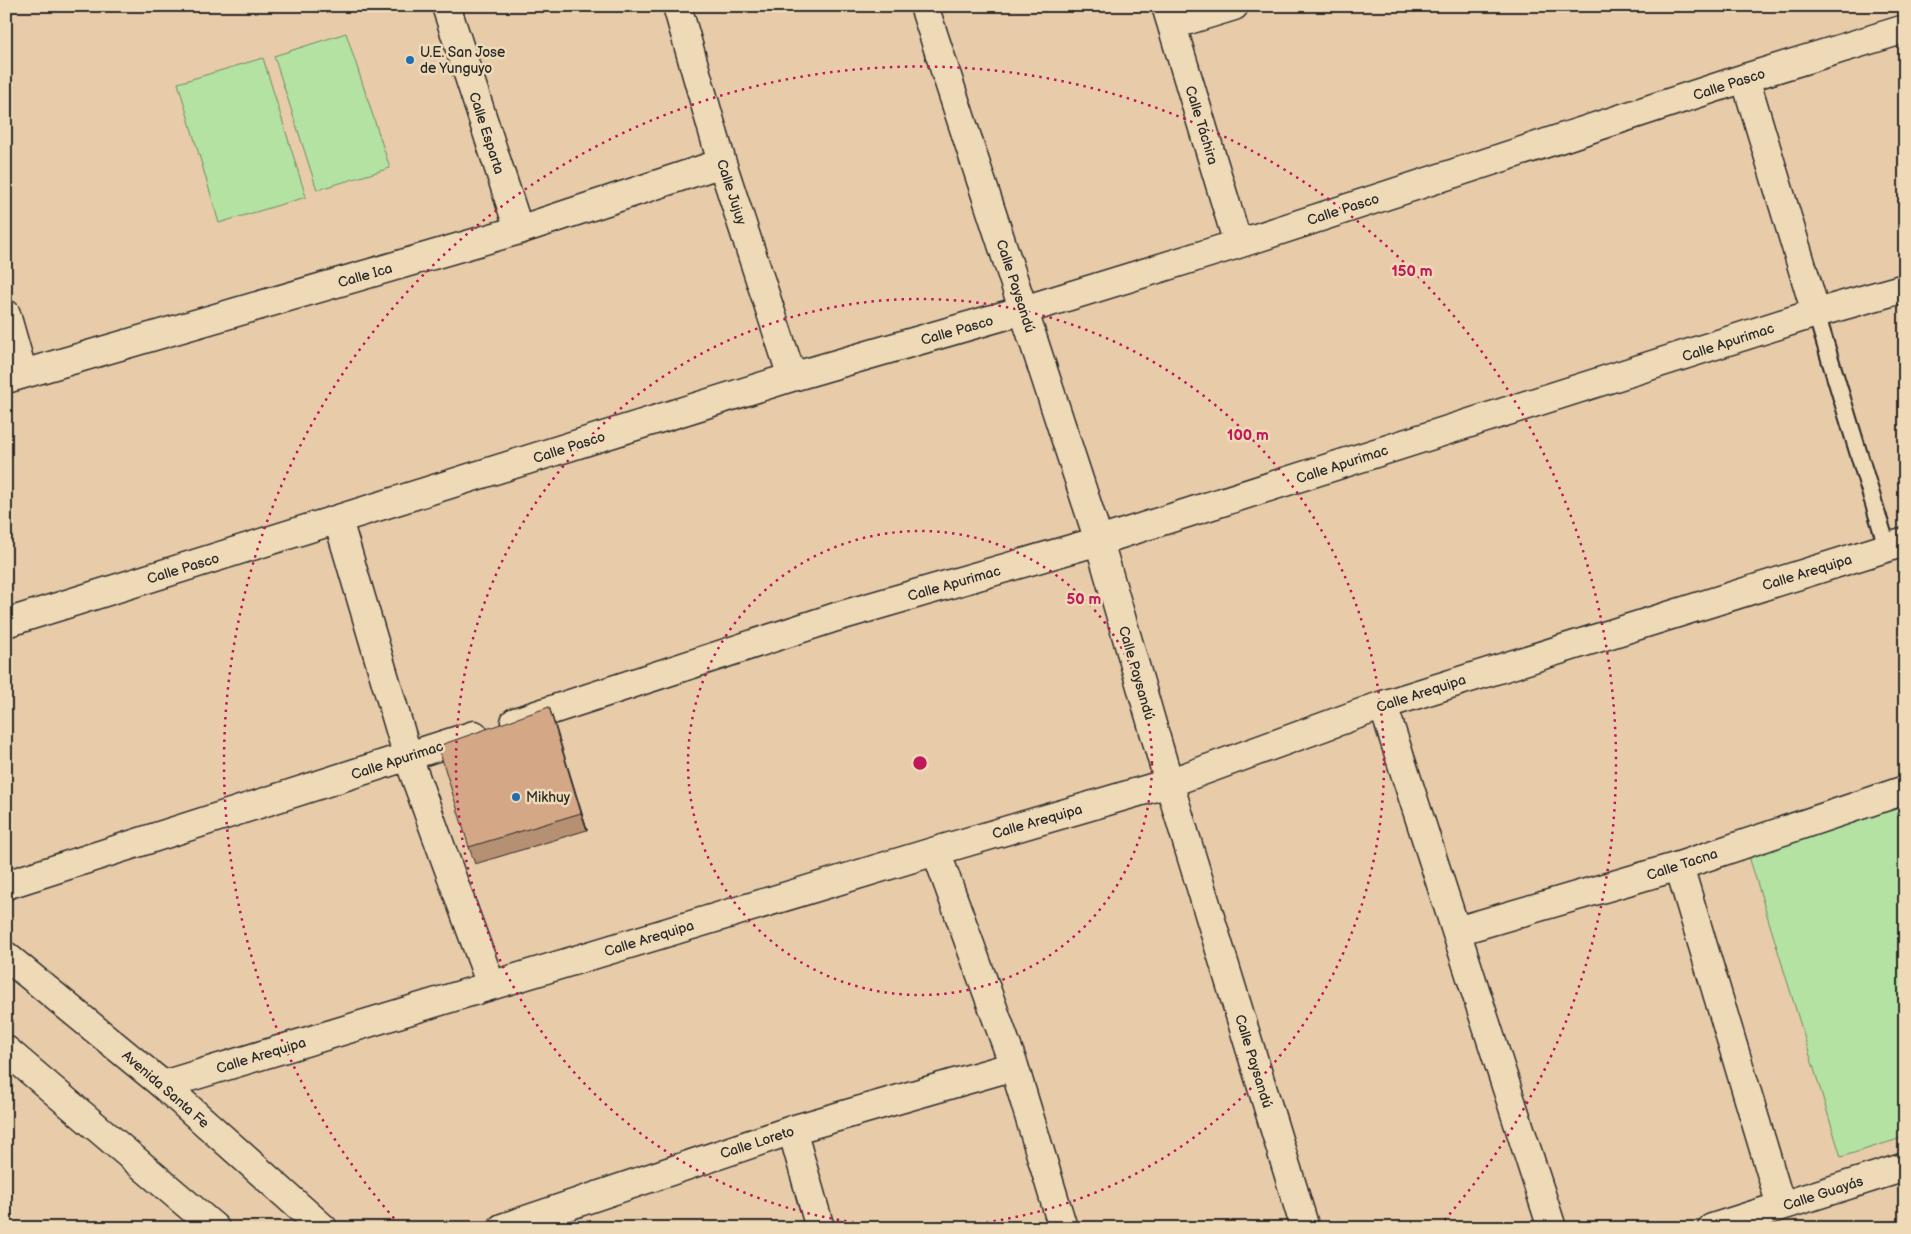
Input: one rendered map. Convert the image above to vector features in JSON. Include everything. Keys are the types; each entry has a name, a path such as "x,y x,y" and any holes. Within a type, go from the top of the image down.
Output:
{"street":[{"name":"Calle Esparta","path":"446,6 519,230"},
{"name":"Calle Jujuy","path":"677,6 722,163 792,377"},
{"name":"Calle Paysandú","path":"924,6 1100,541 1168,783 1305,1228"},
{"path":"1169,16 1234,6"},
{"name":"Calle Táchira","path":"1169,16 1238,244"},
{"name":"Calle Pasco","path":"6,623 792,377 1024,310 1238,244 1746,78 1905,29"},
{"path":"1746,78 1816,313"},
{"name":"Calle Ica","path":"14,376 519,230 722,163"},
{"name":"Calle Apurimac","path":"6,885 408,757 836,617 1100,541 1816,313 1905,288"},
{"path":"6,314 14,376"},
{"path":"338,520 408,757 490,985"},
{"name":"Calle Arequipa","path":"163,1085 490,985 1168,783 1383,705 1896,545"},
{"path":"1383,705 1552,1228"},
{"name":"Calle Tacna","path":"1457,931 1679,866 1905,790"},
{"path":"936,851 1014,1066 1063,1228"},
{"path":"1679,866 1781,1206"},
{"name":"Avenida Santa Fe","path":"6,956 163,1085 323,1228"},
{"path":"6,1050 214,1228"},
{"name":"Calle Loreto","path":"502,1228 792,1130 1014,1066"},
{"path":"792,1130 820,1228"},
{"name":"Calle Guayás","path":"1712,1228 1905,1167"}],"lane":[{"path":"1816,313 1896,545"}],"green space":[{"path":"346,33 390,168 317,190 274,56"},
{"path":"263,58 306,197 219,223 178,83"},
{"path":"1905,806 1905,1137 1841,1157 1748,853"}],"building":[{"name":"Mikhuy","path":"549,707 581,813 469,847 438,746"}],"place":[{"name":"U.E. San Jose de Yunguyo","path":"410,60"},
{"name":"Mikhuy","path":"516,797"}]}
